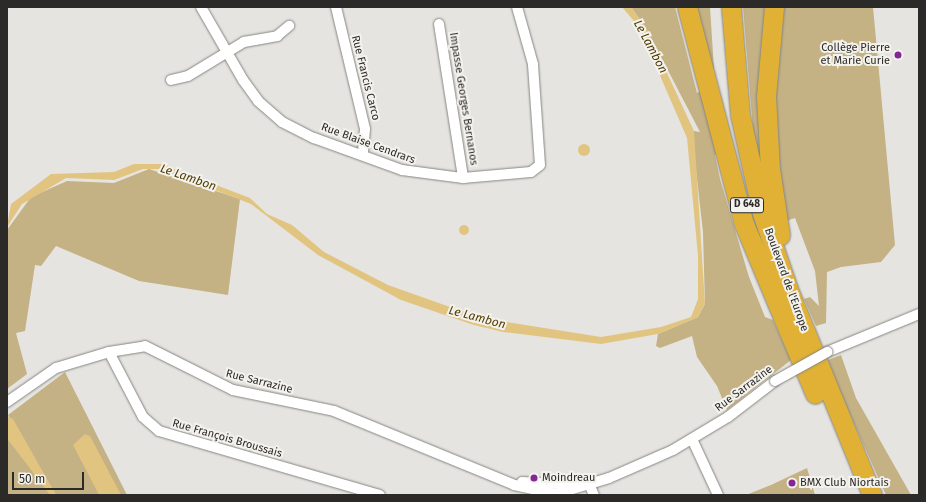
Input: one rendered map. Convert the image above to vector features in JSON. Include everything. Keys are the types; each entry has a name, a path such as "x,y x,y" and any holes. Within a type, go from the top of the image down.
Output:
{"highway":[{"path":"687,7 744,224 821,392"},
{"name":"Boulevard de l'Europe","path":"718,7 726,109 742,187 761,252 821,392 872,495"},
{"name":"Boulevard de l'Europe","path":"731,7 737,96 754,181 821,392 858,495"},
{"path":"774,7 766,96 774,204 783,250 821,392"}],"street":[{"name":"Rue Blaise Cendrars","path":"201,7 225,53 270,113 299,131 423,176 463,178 538,169 541,161 534,64 518,7"},
{"name":"Rue Francis Carco","path":"336,7 365,129 363,154"},
{"name":"Impasse Georges Bernanos","path":"439,24 463,178"},
{"path":"171,80 188,76 244,42 277,36 289,26"},
{"name":"Rue Sarrazine","path":"7,402 56,368 109,352 145,346 232,390 334,411 521,488 539,491 587,485 654,460 728,417 775,381 827,352 919,314"},
{"name":"Rue François Broussais","path":"109,352 143,417 159,431 380,495"},
{"path":"692,438 718,495"},
{"path":"587,485 594,495"}],"shaded area":[{"path":"631,7 675,7 697,93 701,91 721,152 715,155 720,179 749,277 765,317 773,320 791,360 727,410 717,386 697,357 692,336 660,348 656,346 658,334 698,317 705,304 703,232 693,143 694,131 700,132 646,28"},
{"path":"694,7 710,7 715,85"},
{"path":"743,7 768,7 763,186 750,130 753,129"},
{"path":"779,7 873,7 895,245 881,262 841,267 827,272 826,323 816,326 804,299 810,297 819,306 815,271 795,218 789,220 784,231 770,100"},
{"path":"149,169 240,199 228,295 139,281 56,246 41,266 35,265 25,331 16,333 27,374 7,389 7,230 31,197 67,181 114,183"},
{"path":"841,355 856,398 911,495 886,495 831,372 828,360"},
{"path":"65,372 127,495 56,495 8,415"},
{"path":"7,438 44,484 50,495 7,495"},
{"name":"BMX Club Niortais","path":"807,468 815,495 746,495 771,485"}],"water":[{"name":"Le Lambon","path":"622,7 631,7 646,28 694,131 705,304 698,317 658,334 601,344 503,332 474,325 401,300 318,255 251,204 161,169 143,169 114,180 66,178 22,204 7,227 11,204 51,174 114,172 134,164 161,164 250,198 267,214 292,225 324,252 388,285 481,318 601,337 661,327 691,317 698,299 698,256 687,138 639,27"},
{"path":"584,144 588,146 590,150 588,154 584,156 580,154 578,150 580,146"},
{"path":"462,225 466,225 468,226 468,234 462,235 459,232 459,228"},
{"path":"7,416 13,419 56,495 50,495 7,438"},
{"path":"85,434 90,436 121,495 99,495 73,445"}],"place":[{"name":"Collège Pierre et Marie Curie","path":"898,55"},
{"name":"Moindreau","path":"534,478"},
{"name":"BMX Club Niortais","path":"792,483"}]}
